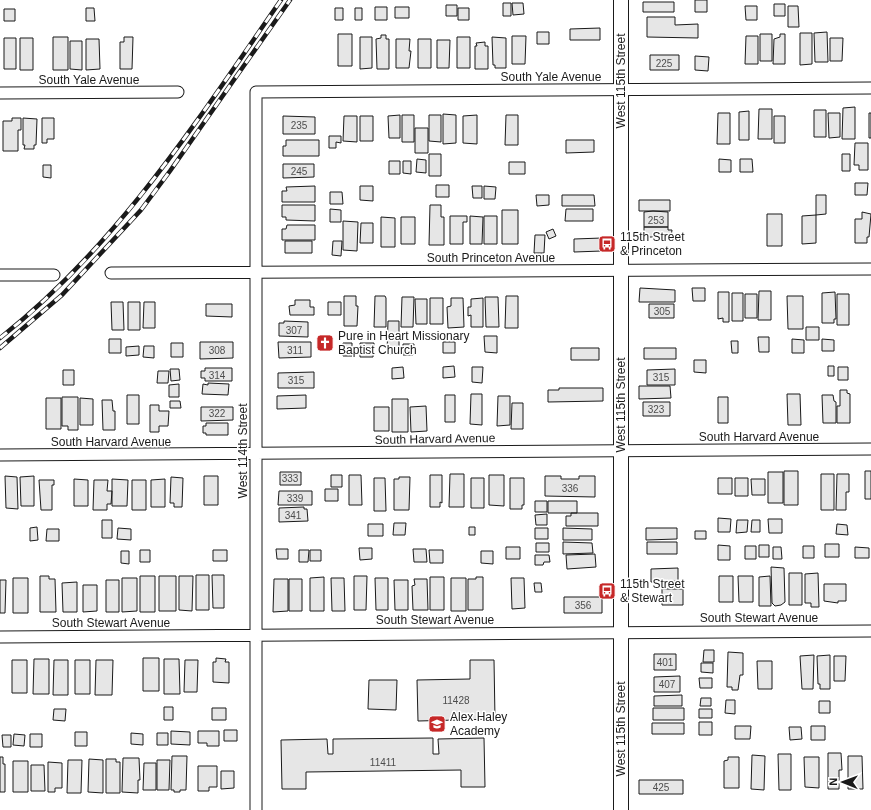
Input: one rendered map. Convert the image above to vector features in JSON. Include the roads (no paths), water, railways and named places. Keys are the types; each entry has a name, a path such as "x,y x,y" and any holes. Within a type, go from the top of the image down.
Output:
{"street":[{"name":"West 115th Street","path":"621,0 621,810"},
{"name":"South Yale Avenue","path":"256,92 871,88"},
{"name":"South Yale Avenue","path":"0,93 178,92"},
{"name":"West 114th Street","path":"256,92 256,810"},
{"name":"South Princeton Avenue","path":"111,273 871,269"},
{"path":"0,275 54,275"},
{"name":"South Harvard Avenue","path":"0,455 871,449"},
{"name":"South Stewart Avenue","path":"0,636 871,631"}],"railway":[{"path":"0,338 42,302 118,223 186,136 281,0"},
{"path":"0,348 62,295 141,210 290,0"}],"place":[{"name":"115th Street & Princeton","path":"607,244"},
{"name":"Pure in Heart Missionary Baptist Church","path":"325,343"},
{"name":"115th Street & Stewart","path":"607,591"},
{"name":"Alex Haley Academy","path":"437,724"}]}
